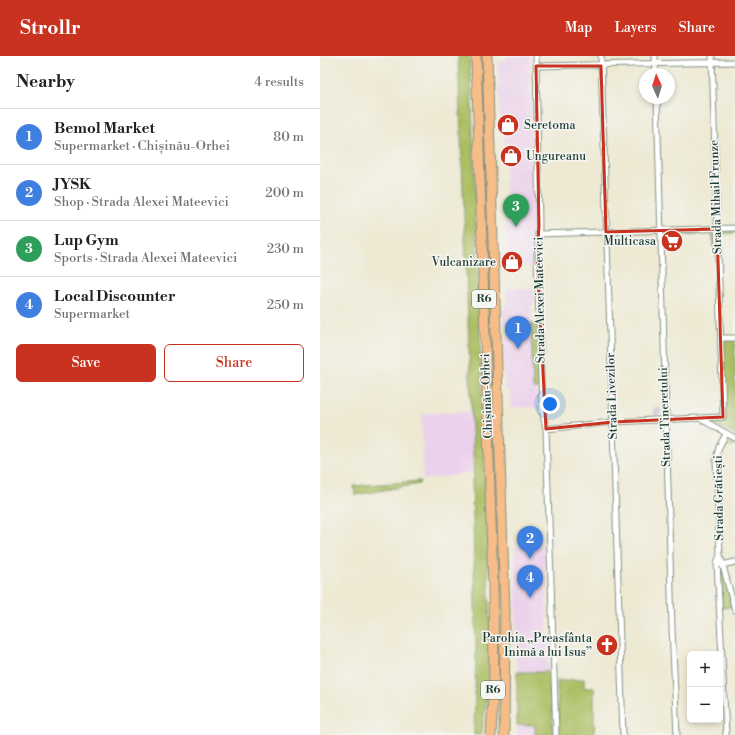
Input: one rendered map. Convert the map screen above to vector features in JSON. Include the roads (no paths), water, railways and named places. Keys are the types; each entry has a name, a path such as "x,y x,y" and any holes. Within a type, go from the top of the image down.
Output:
{"highway":[{"name":"Chișinău-Orhei","path":"476,56 494,584 494,677 491,735"},
{"name":"Chișinău-Orhei","path":"487,56 505,618 504,735"}],"street":[{"name":"Strada Alexei Mateevici","path":"536,56 539,226 536,258 542,409 546,429 556,735"},
{"name":"Strada Livezilor","path":"601,56 623,735"},
{"path":"655,56 656,68"},
{"name":"Strada Mihail Frunze","path":"699,418 723,417 712,56"},
{"path":"536,66 602,66 735,62"},
{"name":"Strada Tineretului","path":"656,104 665,419 677,735"},
{"path":"538,234 735,228"},
{"path":"721,338 735,338"},
{"path":"546,429 613,422 699,418 735,438"},
{"name":"Strada Grătiești","path":"726,434 719,448 716,460 720,555 735,610"},
{"path":"720,555 717,563 726,735"},
{"path":"722,565 735,562"}],"place":[{"name":"Seretoma","path":"508,125"},
{"name":"Ungureanu","path":"511,156"},
{"name":"Lup Gym","path":"516,227"},
{"name":"Multicasa","path":"672,241"},
{"name":"Vulcanizare","path":"512,262"},
{"name":"Bemol Market","path":"518,349"},
{"name":"JYSK","path":"530,559"},
{"name":"Local Discounter","path":"530,598"},
{"name":"Parohia „Preasfânta Inimă a lui Isus”","path":"607,645"}]}
